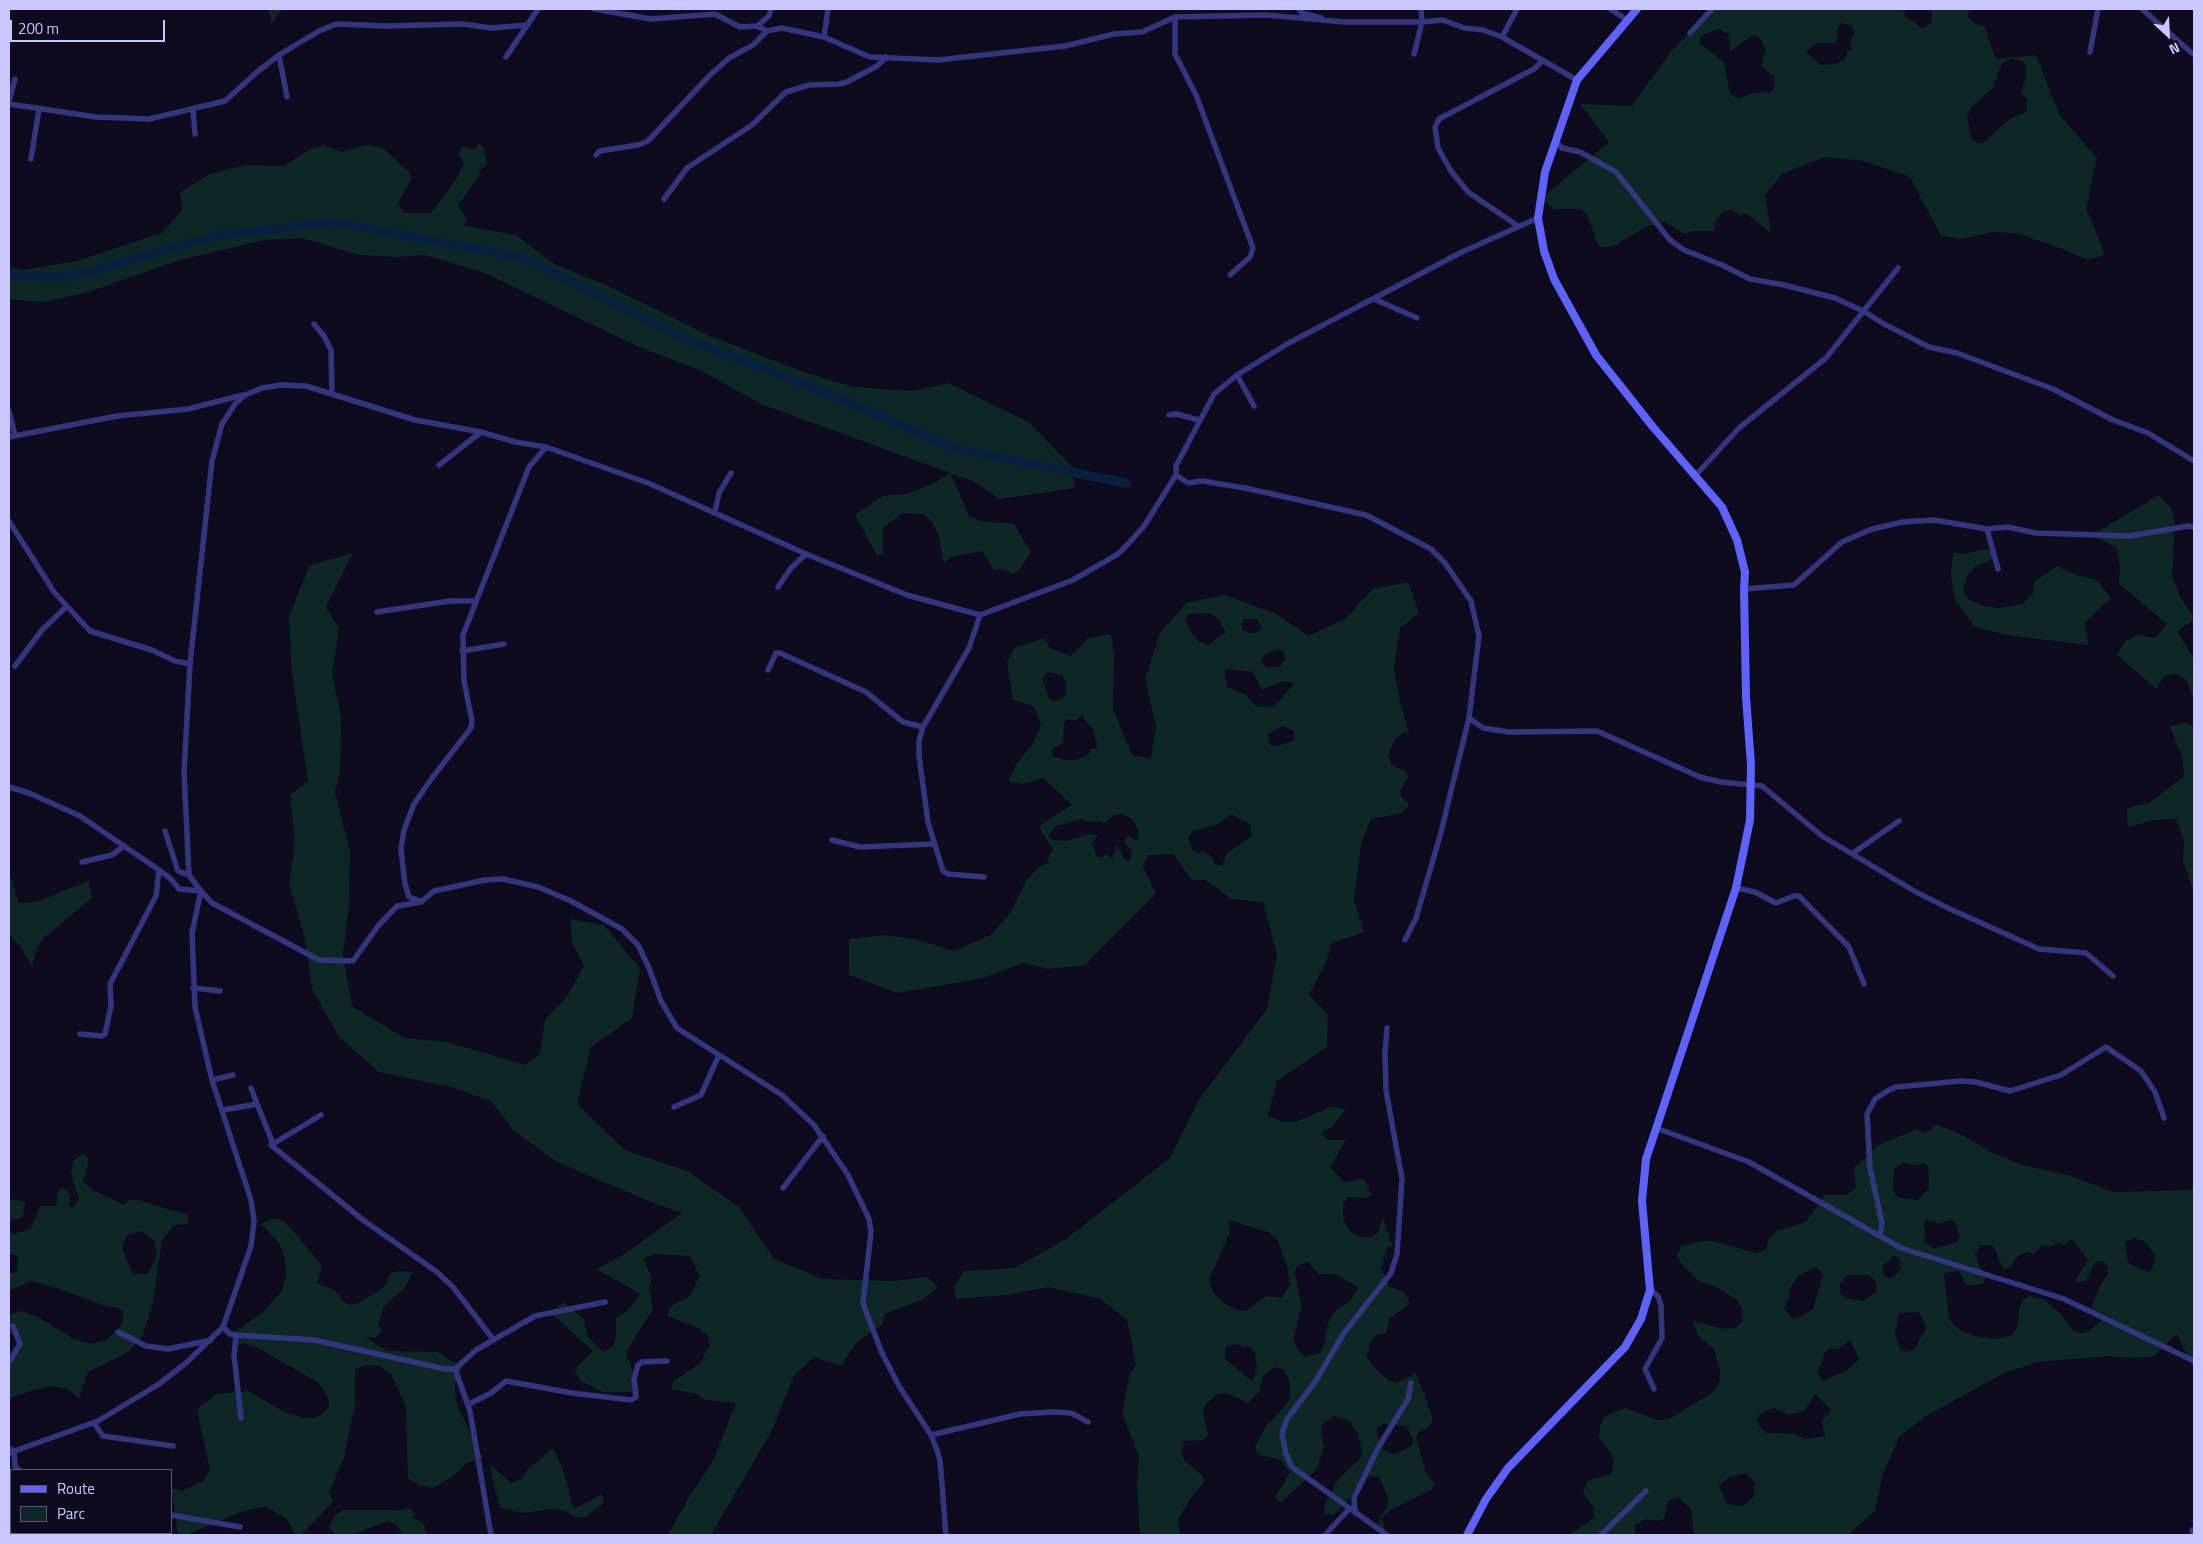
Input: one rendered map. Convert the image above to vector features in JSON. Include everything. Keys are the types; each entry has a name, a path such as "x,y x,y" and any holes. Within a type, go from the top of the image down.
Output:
{"main road":[{"path":"1467,1535 1486,1499 1512,1464 1625,1347 1641,1319 1650,1290 1642,1190 1646,1159 1736,888 1749,832 1751,783 1744,561 1732,526 1722,507 1608,370 1582,332 1549,265 1541,239 1538,218 1542,182 1576,80 1637,9"}],"street":[{"path":"506,57 538,9"},
{"path":"595,9 651,19 715,14 734,25 757,26 767,31"},
{"path":"757,26 769,16 771,9"},
{"path":"824,37 828,9"},
{"path":"1299,9 1302,13 1333,21"},
{"path":"1414,54 1422,22 1421,9"},
{"path":"1502,37 1517,9"},
{"path":"1610,9 1627,20"},
{"path":"1690,33 1712,9"},
{"path":"2090,52 2098,9"},
{"path":"2142,9 2194,55"},
{"path":"596,155 600,151 648,142 710,75 729,58 753,45 767,31 782,28 824,37 870,57 956,60 1002,52 1065,46 1114,34 1142,32 1175,17 1266,16 1333,21 1422,22 1443,20 1464,28 1483,30 1502,37 1576,80"},
{"path":"1175,17 1175,54 1199,104 1253,248 1250,257 1230,275"},
{"path":"15,79 9,103 54,112 69,111 96,117 149,119 225,101 279,55 319,30 336,24 386,26 463,24 491,28 528,25"},
{"path":"279,55 287,97"},
{"path":"664,198 687,168 752,126 786,92 809,85 847,82 877,66 886,58"},
{"path":"1518,226 1468,192 1440,153 1435,127 1438,119 1534,69 1542,61"},
{"path":"31,159 39,109"},
{"path":"193,110 194,134"},
{"path":"1556,142 1562,148 1580,152 1616,172 1670,240 1684,250 1722,265 1750,279 1820,293 1865,312 1929,347 1957,353 2053,389 2113,420 2148,432 2194,461"},
{"path":"9,411 12,437 112,417 188,410 245,395 262,388 287,385 306,386 415,420 481,432 515,442 546,448 618,471 715,512 806,554 907,596 980,615 1073,580 1118,554 1144,526 1176,475 1176,466 1214,394 1238,374 1287,344 1462,252 1538,218"},
{"path":"1695,476 1739,428 1826,358 1865,312 1898,268"},
{"path":"1374,299 1417,318"},
{"path":"314,324 324,336 331,350 332,394"},
{"path":"1238,374 1254,406"},
{"path":"189,876 184,772 190,664 214,447 226,416 245,395"},
{"path":"1169,416 1176,414 1199,420"},
{"path":"439,465 481,432"},
{"path":"421,902 409,897 405,884 402,862 403,839 414,804 472,724 464,681 462,635 529,467 546,448"},
{"path":"715,512 719,493 731,473"},
{"path":"1176,475 1188,483 1202,481 1245,488 1366,515 1431,549 1445,563 1466,592 1474,609 1479,632 1469,718 1440,836 1416,918 1405,940"},
{"path":"1744,588 1794,585 1842,542 1872,529 1903,522 1940,520 1987,529 2008,527 2036,533 2130,536 2188,526 2194,527"},
{"path":"9,521 54,592 66,607 96,634 152,650 175,662 190,664"},
{"path":"1987,529 1998,568"},
{"path":"778,587 790,568 806,554"},
{"path":"377,612 450,601 474,601"},
{"path":"15,666 42,630 66,607"},
{"path":"980,615 969,648 923,727 919,741 919,756 928,822 934,844 946,873 984,877"},
{"path":"462,651 504,644"},
{"path":"768,670 776,653 780,653 866,692 903,722 923,727"},
{"path":"1469,718 1483,728 1509,732 1598,731 1700,777 1721,782 1751,783 1766,788 1808,826 1893,879 1948,908 2039,949 2086,953 2113,976"},
{"path":"9,788 29,793 80,816 160,870 171,879 179,890 201,892"},
{"path":"1853,853 1899,821"},
{"path":"165,831 178,871 189,876 212,903 319,960 353,961 378,926 397,906 421,902 434,891 485,880 503,879 527,883 572,901 628,934 642,951 661,1001 672,1022 684,1034 719,1054 782,1095 823,1136 848,1175 869,1219 870,1244 863,1304 882,1353 899,1386 931,1435 940,1460 946,1535"},
{"path":"832,840 860,847 934,844"},
{"path":"82,862 112,856 124,846"},
{"path":"80,1034 102,1036 105,1034 111,1006 110,984 156,896 160,870"},
{"path":"1736,888 1755,892 1776,903 1799,896 1849,947 1864,984"},
{"path":"18,1469 15,1466 10,1451 94,1423 159,1384 213,1339 223,1327 244,1269 251,1246 254,1221 251,1200 212,1080 201,1037 193,988 192,933 201,892"},
{"path":"193,988 220,991"},
{"path":"1387,1028 1384,1053 1386,1090 1402,1179 1397,1254 1391,1273 1344,1333 1314,1382 1287,1419 1282,1433 1286,1454 1292,1467 1387,1535"},
{"path":"1880,1235 1882,1223 1870,1168 1867,1114 1875,1099 1889,1090 1961,1081 1976,1082 2010,1091 2061,1075 2106,1048 2140,1071 2155,1092 2164,1118"},
{"path":"674,1107 701,1095 719,1054"},
{"path":"212,1080 233,1075"},
{"path":"250,1088 272,1141 271,1145"},
{"path":"223,1110 257,1104"},
{"path":"271,1145 321,1115"},
{"path":"1656,1128 1749,1162 1807,1196 1852,1218 1906,1250 1959,1264 2064,1299 2194,1362"},
{"path":"783,1188 823,1136"},
{"path":"271,1145 363,1220 437,1272 453,1287 493,1339"},
{"path":"1650,1290 1658,1296 1661,1304 1662,1338 1645,1369 1654,1389"},
{"path":"223,1327 230,1334 314,1340 445,1369 455,1369 476,1350 535,1316 604,1302"},
{"path":"9,1362 20,1344 13,1326"},
{"path":"118,1332 146,1346 168,1350 213,1339"},
{"path":"236,1335 234,1355 241,1418"},
{"path":"469,1404 491,1393 506,1381 572,1393 631,1400 636,1397 634,1379 638,1365 642,1362 667,1361"},
{"path":"455,1369 469,1404 491,1535"},
{"path":"1355,1513 1354,1498 1378,1448 1408,1399 1411,1384"},
{"path":"931,1435 1020,1414 1071,1413 1088,1422"},
{"path":"94,1423 104,1436 173,1446"},
{"path":"1601,1535 1646,1491"},
{"path":"1325,1535 1349,1509"},
{"path":"172,1515 240,1527"}],"green space":[{"path":"268,9 282,9 272,24"},
{"path":"1714,9 1903,9 1905,16 1923,29 1932,22 1931,9 1970,9 1967,16 1976,24 1984,26 1996,59 2036,55 2059,114 2097,158 2086,208 2105,255 2088,260 2017,233 1994,232 1961,239 1941,236 1910,177 1863,161 1825,157 1782,174 1765,195 1771,233 1747,214 1739,215 1731,209 1722,213 1716,221 1714,231 1694,231 1684,234 1665,222 1645,227 1618,244 1609,247 1599,247 1588,217 1581,209 1554,209 1546,202 1538,201 1609,142 1580,104 1632,106 1671,51","holes":["1841,23 1852,26 1854,33 1849,44 1853,50 1848,50 1845,59 1836,64 1821,65 1807,52 1808,49 1817,43 1834,43 1837,41 1837,30","1720,29 1729,35 1730,51 1752,36 1757,36 1766,50 1761,66 1775,77 1774,89 1770,92 1754,93 1738,99 1730,94 1724,62 1699,43 1700,38 1704,34","2012,58 2023,62 2026,66 2026,77 2021,92 2027,100 2027,111 2008,120 1984,142 1979,144 1971,138 1967,117 1972,106 1993,88 2002,63"]},
{"path":"479,143 483,146 487,164 479,171 479,176 458,205 467,220 464,226 516,235 556,265 606,285 710,336 804,372 853,387 912,391 949,383 1030,423 1071,466 1075,488 1000,499 973,481 951,474 969,516 980,521 1014,524 1031,552 1020,569 1014,574 1002,569 994,570 982,551 951,557 944,563 938,533 930,519 923,514 902,513 883,528 883,554 877,555 855,515 883,496 905,494 933,484 950,473 761,404 702,371 639,347 485,273 425,255 397,257 359,255 302,238 264,240 177,261 88,292 44,302 9,299 9,267 22,270 77,261 163,232 182,210 180,192 210,174 245,165 284,166 310,149 323,145 341,152 366,145 383,148 408,171 412,178 398,203 404,213 431,213 457,178 464,162 458,154 462,146 475,150"},
{"path":"2159,495 2171,508 2175,521 2172,576 2181,599 2193,616 2192,621 2177,631 2194,659 2194,698 2186,680 2177,674 2164,676 2156,689 2117,655 2125,641 2138,635 2155,638 2167,624 2119,584 2120,566 2117,548 2092,535"},
{"path":"1986,549 1994,555 1991,560 1975,567 1967,576 1963,591 1969,600 1984,606 2000,608 2022,604 2033,593 2034,582 2057,566 2077,575 2097,580 2111,598 2085,623 2088,645 2006,635 1975,627 1955,600 1951,575 1953,552 1963,554"},
{"path":"353,553 326,607 339,629 332,673 341,717 340,772 335,792 350,851 349,904 343,954 352,1006 404,1038 447,1042 525,1065 540,1054 545,1020 567,996 584,966 572,942 570,919 604,925 640,968 632,1018 591,1047 577,1104 625,1150 687,1171 739,1207 774,1259 823,1279 894,1281 927,1277 938,1287 924,1299 884,1314 883,1324 857,1342 841,1366 814,1357 794,1376 772,1430 711,1535 668,1535 713,1461 736,1403 705,1400 696,1394 671,1389 674,1381 700,1363 710,1345 707,1335 698,1328 667,1316 671,1306 690,1296 700,1276 690,1256 654,1254 643,1259 652,1278 649,1288 653,1309 626,1352 640,1392 603,1392 581,1381 574,1370 593,1351 552,1314 563,1302 583,1318 588,1337 603,1352 613,1346 616,1336 616,1318 628,1310 641,1294 596,1269 620,1257 682,1213 559,1163 514,1131 491,1101 455,1088 379,1072 339,1037 312,989 305,938 289,885 295,842 290,795 308,781 292,673 289,616 310,565"},
{"path":"1408,582 1419,613 1400,628 1394,668 1401,706 1409,732 1404,732 1395,739 1388,755 1392,765 1406,772 1408,777 1400,791 1401,797 1409,804 1407,809 1398,814 1371,819 1361,844 1354,900 1364,932 1332,943 1326,962 1309,995 1328,1014 1327,1047 1277,1081 1268,1116 1283,1122 1295,1122 1331,1107 1346,1109 1332,1127 1321,1133 1328,1140 1346,1140 1330,1167 1344,1182 1365,1179 1371,1195 1365,1198 1348,1197 1343,1204 1343,1219 1350,1232 1363,1237 1372,1237 1378,1232 1383,1218 1393,1247 1387,1247 1381,1268 1390,1287 1404,1292 1410,1304 1390,1318 1386,1333 1378,1334 1372,1339 1366,1355 1372,1365 1388,1380 1396,1383 1416,1373 1432,1416 1432,1422 1429,1427 1419,1432 1416,1437 1425,1470 1434,1483 1433,1489 1389,1511 1382,1519 1387,1535 1377,1525 1388,1505 1388,1498 1379,1477 1371,1476 1364,1480 1339,1510 1333,1515 1325,1514 1324,1507 1338,1479 1361,1458 1362,1449 1358,1435 1350,1421 1334,1416 1321,1425 1324,1448 1316,1470 1280,1503 1275,1498 1290,1472 1280,1460 1258,1454 1255,1447 1266,1426 1287,1404 1290,1397 1290,1382 1283,1369 1275,1367 1263,1376 1259,1392 1248,1403 1226,1393 1218,1394 1205,1405 1203,1413 1208,1435 1203,1440 1184,1441 1181,1455 1185,1461 1202,1475 1205,1482 1194,1493 1178,1519 1180,1535 1140,1535 1137,1486 1139,1457 1122,1413 1130,1373 1136,1365 1127,1320 1101,1299 1048,1287 1007,1295 956,1299 954,1287 964,1271 1015,1268 1066,1239 1170,1158 1200,1098 1267,1009 1277,954 1263,902 1232,899 1205,880 1192,880 1173,854 1148,855 1143,866 1156,894 1085,965 1048,969 1023,963 984,978 898,993 849,975 849,939 883,935 914,939 954,951 991,935 1010,913 1026,881 1040,866 1048,863 1047,860 1053,850 1039,826 1072,805 1043,778 1023,784 1008,781 1017,763 1032,745 1041,725 1033,706 1013,700 1007,662 1015,648 1044,638 1050,648 1071,656 1088,638 1111,634 1114,656 1113,709 1132,755 1151,759 1156,726 1145,679 1160,633 1186,603 1224,595 1275,613 1308,636 1345,619 1373,589","holes":["1210,613 1218,619 1226,632 1208,645 1198,641 1191,632 1185,618 1189,614","1243,619 1257,619 1262,628 1256,633 1249,633 1242,629","1278,649 1285,652 1285,660 1280,666 1267,668 1261,662 1264,655","1228,669 1253,672 1262,690 1283,681 1294,683 1275,706 1256,707 1246,695 1228,687 1224,672","1048,672 1062,675 1066,683 1066,694 1063,698 1054,701 1049,699 1042,678","1082,716 1093,730 1098,748 1090,749 1089,754 1074,760 1064,760 1052,756 1053,748 1063,743 1064,722 1069,719 1074,721","1282,726 1294,731 1294,740 1280,746 1271,746 1267,735","1122,814 1132,819 1139,831 1137,840 1128,836 1124,842 1131,850 1132,855 1129,860 1124,859 1117,844 1112,859 1107,854 1102,858 1097,857 1092,843 1098,835 1087,834 1066,841 1054,840 1048,836 1056,826 1081,819 1089,822 1100,821 1104,824 1114,815","1231,814 1251,825 1251,837 1227,853 1222,866 1215,864 1211,856 1202,851 1200,854 1193,851 1188,837 1193,831 1218,824","1229,1220 1267,1231 1277,1239 1287,1265 1290,1284 1282,1298 1266,1296 1247,1310 1240,1311 1225,1304 1214,1293 1209,1280 1229,1234","1308,1262 1318,1274 1334,1274 1358,1287 1351,1300 1336,1310 1328,1323 1324,1346 1320,1353 1305,1357 1299,1352 1293,1338 1302,1307 1294,1271 1299,1265","1237,1344 1243,1347 1249,1346 1255,1352 1257,1369 1252,1381 1225,1359 1225,1347","1384,1424 1406,1426 1413,1439 1412,1446 1398,1453 1391,1454 1384,1450 1377,1435 1377,1428"]},
{"path":"2186,723 2194,727 2194,893 2183,861 2184,840 2176,819 2152,820 2128,827 2127,809 2148,804 2184,776 2182,757 2170,726"},
{"path":"9,872 19,903 36,902 88,881 93,897 45,937 37,948 32,966 20,946 9,934"},
{"path":"1935,1124 1960,1134 1993,1153 2022,1165 2068,1175 2114,1192 2194,1190 2194,1370 2177,1334 2154,1356 2131,1358 2107,1356 2037,1362 2004,1373 1926,1416 1899,1437 1882,1477 1875,1510 1848,1535 1694,1535 1691,1509 1678,1497 1668,1501 1664,1518 1657,1521 1646,1519 1635,1525 1635,1535 1569,1535 1594,1518 1594,1508 1583,1491 1588,1480 1610,1475 1614,1464 1611,1453 1599,1437 1600,1426 1605,1416 1625,1408 1658,1420 1669,1419 1707,1396 1715,1390 1720,1380 1720,1370 1714,1349 1698,1336 1692,1320 1724,1329 1735,1328 1743,1321 1742,1309 1737,1300 1719,1288 1698,1281 1683,1265 1677,1256 1681,1246 1703,1241 1713,1241 1756,1253 1766,1250 1769,1239 1777,1231 1806,1222 1825,1195 1847,1195 1856,1188 1854,1168 1878,1145 1917,1129 1924,1133 1931,1130","holes":["1903,1163 1916,1165 1924,1163 1928,1167 1929,1188 1918,1200 1900,1198 1896,1195 1893,1188 1894,1169","1927,1220 1939,1224 1950,1220 1955,1222 1960,1238 1957,1242 1936,1248 1924,1242 1925,1229 1923,1224","2134,1238 2144,1241 2156,1256 2150,1273 2129,1264 2125,1246 2126,1242","2072,1239 2088,1260 2075,1281 2086,1281 2095,1262 2103,1261 2108,1267 2108,1274 2099,1288 2092,1307 2102,1320 2089,1331 2083,1333 2073,1331 2061,1314 2045,1300 2029,1296 2024,1299 2019,1309 2018,1325 2012,1335 1996,1339 1975,1336 1960,1330 1949,1320 1944,1273 1959,1271 1966,1285 1983,1284 1985,1279 1975,1255 1980,1245 1991,1245 1995,1249 2003,1269 2009,1268 2019,1255 2029,1252 2033,1255 2042,1245 2050,1247 2059,1242 2064,1245","1895,1256 1899,1258 1901,1267 1896,1276 1888,1279 1882,1273 1884,1265","1816,1267 1823,1275 1813,1309 1796,1319 1792,1318 1784,1308 1789,1297 1789,1289 1798,1276","1848,1275 1869,1275 1876,1282 1877,1291 1863,1301 1845,1298 1840,1293 1840,1284","1919,1312 1927,1328 1914,1349 1907,1352 1900,1349 1895,1335 1898,1316 1901,1313","1850,1340 1859,1359 1846,1371 1822,1381 1817,1371 1823,1361 1824,1353 1829,1348 1838,1349","1815,1394 1831,1410 1822,1422 1825,1436 1805,1439 1795,1434 1767,1433 1759,1426 1757,1419 1759,1415 1774,1408 1789,1415 1805,1411","1746,1473 1755,1483 1754,1496 1743,1506 1727,1504 1719,1486 1728,1478"]},
{"path":"84,1153 89,1159 83,1182 91,1189 124,1205 129,1200 138,1200 184,1214 186,1212 189,1224 174,1225 162,1240 153,1303 142,1337 127,1353 88,1372 79,1398 66,1388 48,1386 9,1398 9,1358 20,1346 12,1334 9,1333 9,1315 21,1311 40,1318 72,1338 91,1344 108,1339 121,1325 124,1314 120,1308 104,1306 57,1288 31,1281 9,1291 9,1274 17,1271 18,1256 9,1254 9,1231 15,1234 31,1229 40,1206 56,1206 58,1190 64,1188 71,1196 69,1206 72,1208 79,1199 71,1173 74,1160","holes":["142,1231 154,1241 157,1256 148,1274 133,1274 122,1248 127,1235"]},
{"path":"13,1199 25,1202 23,1217 9,1221 9,1201"},
{"path":"271,1219 283,1220 322,1265 317,1283 332,1289 339,1294 342,1301 350,1305 358,1303 380,1290 386,1285 390,1273 399,1271 413,1272 404,1289 388,1302 383,1309 378,1324 382,1330 376,1338 365,1337 387,1351 437,1352 462,1367 455,1384 458,1408 483,1458 466,1463 455,1475 433,1488 419,1486 408,1478 406,1406 391,1374 380,1366 367,1365 355,1369 355,1405 344,1457 329,1492 333,1502 301,1535 295,1535 287,1519 265,1506 241,1512 186,1535 178,1535 172,1488 182,1491 203,1481 210,1470 197,1409 216,1394 248,1391 285,1412 303,1418 314,1418 322,1414 329,1406 328,1397 319,1383 258,1348 243,1343 236,1347 234,1332 261,1314 282,1291 286,1275 285,1259 279,1243 261,1224"},
{"path":"553,1448 562,1467 574,1509 602,1494 604,1503 587,1516 577,1518 565,1511 552,1509 523,1513 501,1508 494,1487 490,1464 511,1483 521,1479 527,1470"},
{"path":"409,1508 416,1515 411,1516 424,1524 427,1535 402,1535 397,1525 388,1521 350,1535 336,1535 329,1527 335,1515 343,1510 396,1511"},
{"path":"63,1534 64,1535 13,1535"}],"waterway":[{"path":"9,276 70,277 215,236 333,222 524,258 683,338 824,392 956,449 1126,483"}]}
